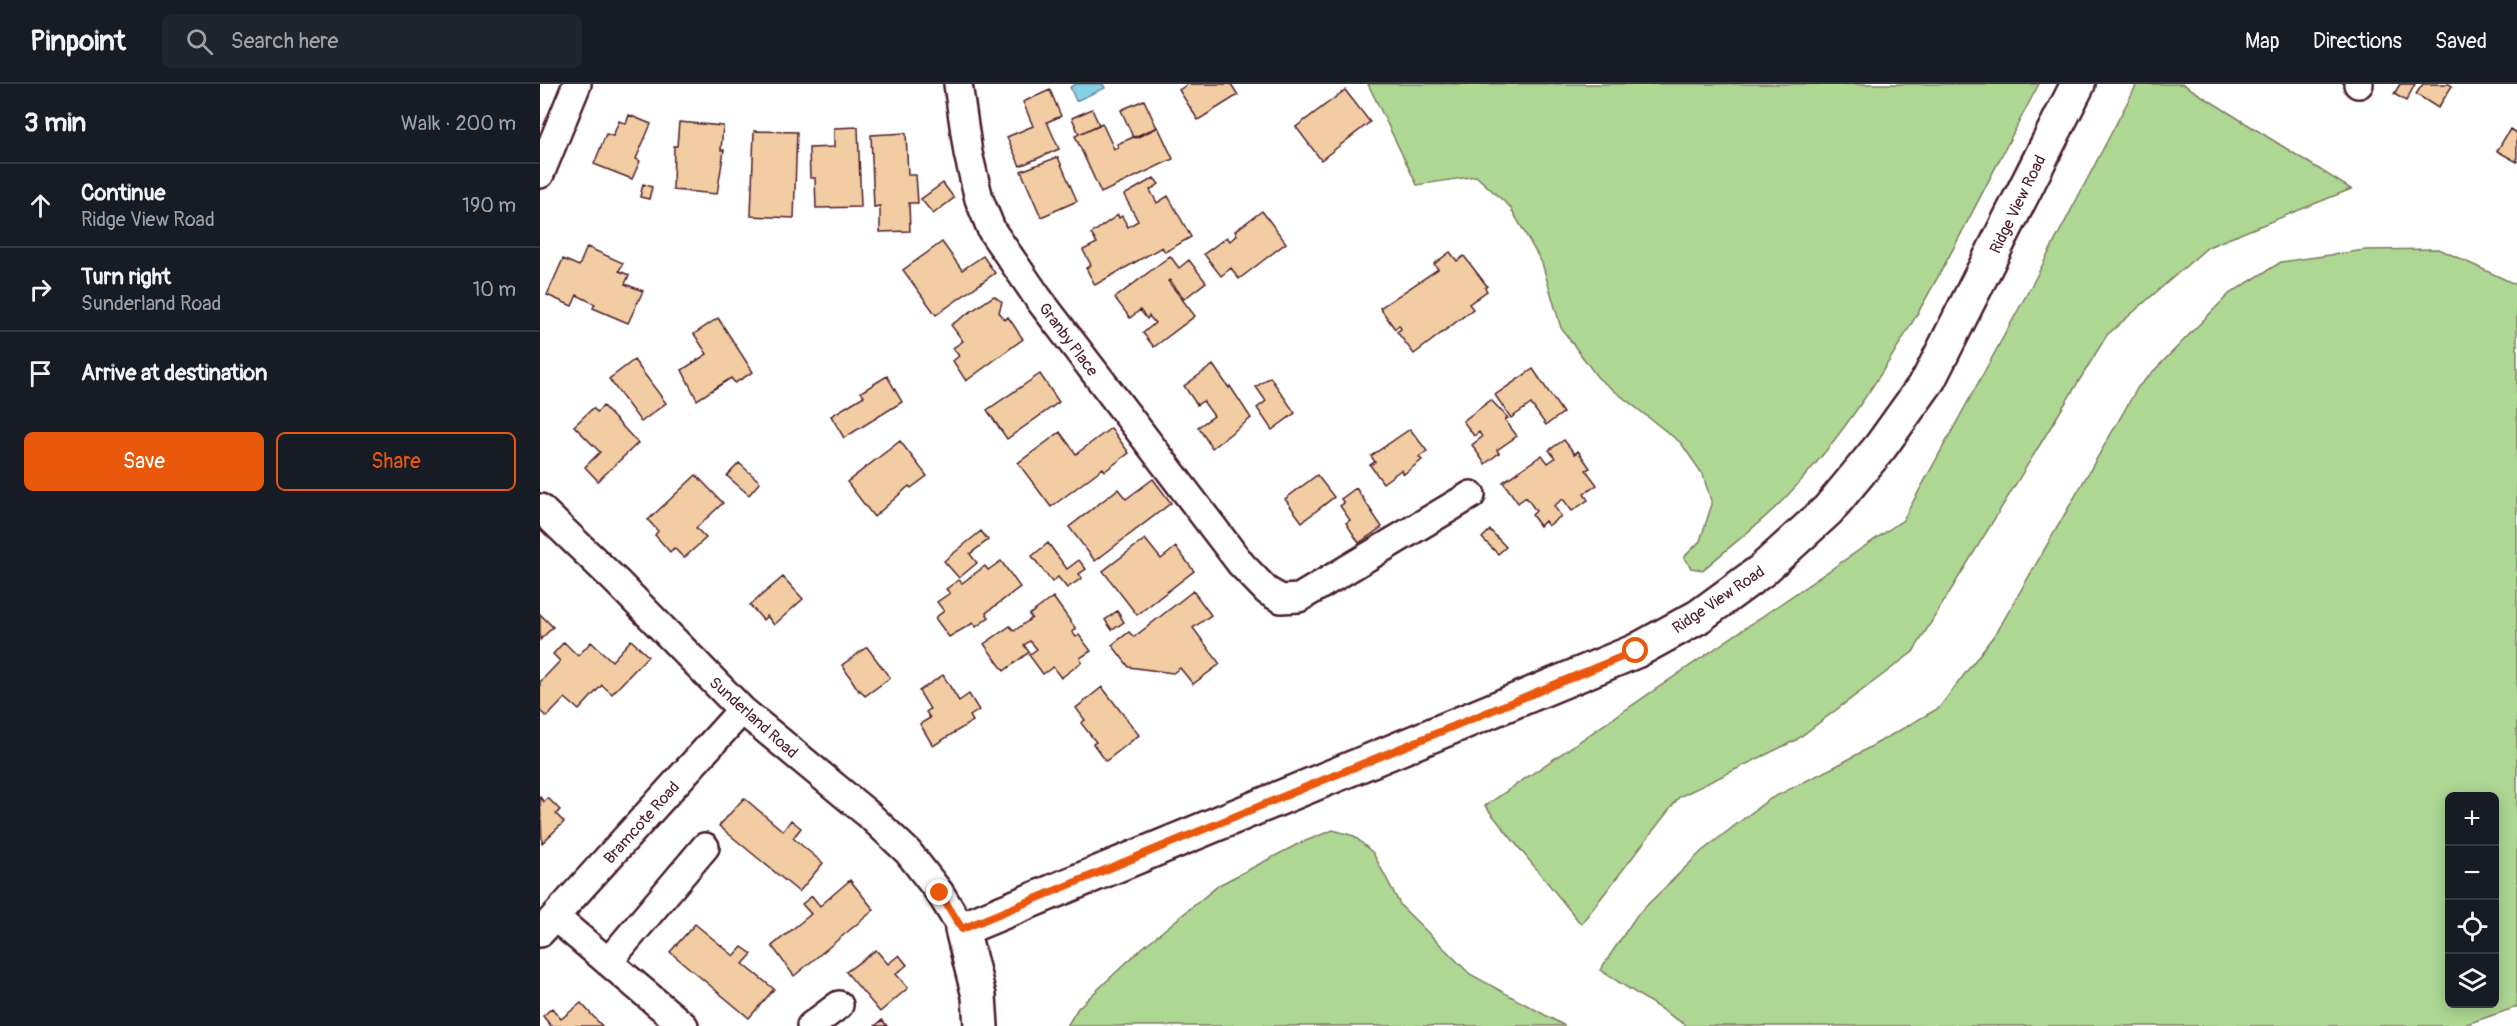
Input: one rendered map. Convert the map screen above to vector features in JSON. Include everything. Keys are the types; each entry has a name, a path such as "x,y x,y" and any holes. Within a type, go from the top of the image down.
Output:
{"street":[{"path":"540,174 577,84"},
{"name":"Granby Place","path":"958,84 976,188 992,231 1045,307 1241,564 1267,591 1281,599 1299,598 1471,495"},
{"name":"Ridge View Road","path":"962,929 1636,651 1698,617 1761,571 1828,510 1881,446 1929,379 2078,84"},
{"name":"Sunderland Road","path":"540,508 617,582 742,710 868,814 908,852 940,893 962,929"},
{"name":"Bramcote Road","path":"548,925 742,710"},
{"path":"608,962 705,847"},
{"path":"548,925 608,962 684,1026"},
{"path":"962,929 979,996 981,1026"},
{"path":"811,1026 838,1005"}],"green space":[{"path":"1368,84 2039,84 1925,300 1860,405 1824,453 1785,498 1703,570 1691,568 1684,557 1700,541 1712,504 1703,475 1681,443 1598,378 1561,328 1542,263 1510,207 1476,176 1417,185"},
{"path":"2137,84 2183,84 2351,189 2208,247 2107,335 1913,652 1796,740 1679,797 1581,924 1485,806 1903,520 2034,281"},
{"path":"2439,249 2517,285 2517,1007 2461,1026 1687,1026 1600,970 1637,915 1702,851 1768,800 1842,763 1939,708 1998,630 2138,387 2229,294 2281,262 2365,250"},
{"path":"1333,830 1354,836 1373,853 1401,906 1470,974 1565,1026 1067,1026 1078,1008 1142,948 1219,885 1298,844"}],"water":[{"path":"1076,84 1103,84 1105,88 1076,101 1070,87"}],"building":[{"path":"1188,84 1231,84 1238,95 1198,120 1179,90"},
{"path":"2400,84 2415,84 2406,101 2394,94"},
{"path":"2423,84 2452,86 2438,108 2416,94"},
{"path":"1050,90 1061,116 1047,122 1059,149 1020,166 1007,137 1033,126 1023,102"},
{"path":"1345,90 1370,122 1321,160 1296,127"},
{"path":"1144,100 1157,128 1136,138 1133,137 1121,110"},
{"path":"1092,109 1099,125 1079,134 1072,118"},
{"path":"629,115 651,124 636,159 640,161 632,179 594,164 606,134 613,136 619,121 626,124"},
{"path":"679,122 723,126 721,150 724,150 717,194 673,190 674,146 677,146"},
{"path":"1102,123 1114,149 1118,147 1117,144 1158,127 1173,159 1101,193 1075,136"},
{"path":"858,127 861,207 816,208 815,178 810,178 809,148 834,147 834,128"},
{"path":"2510,129 2517,133 2517,162 2497,151"},
{"path":"754,131 797,132 794,218 751,216"},
{"path":"906,133 908,175 916,175 918,203 909,203 910,231 880,232 880,206 874,207 871,135"},
{"path":"1058,157 1077,201 1041,217 1021,171"},
{"path":"1154,178 1159,184 1150,190 1157,203 1168,196 1191,237 1165,252 1162,247 1095,285 1086,268 1091,265 1083,250 1097,243 1091,234 1118,215 1119,218 1122,216 1128,227 1138,221 1124,195"},
{"path":"943,183 954,198 933,214 921,199"},
{"path":"643,184 652,187 649,199 640,197"},
{"path":"1262,211 1286,243 1239,279 1231,268 1221,276 1204,254 1227,237 1230,241 1237,235 1235,231"},
{"path":"942,242 962,270 983,256 995,273 936,315 903,270"},
{"path":"587,247 623,263 619,271 629,275 625,284 643,291 628,323 593,308 595,304 577,295 572,306 547,295 563,259 579,266"},
{"path":"1450,252 1457,261 1464,256 1487,286 1485,288 1487,291 1469,304 1473,309 1414,354 1397,332 1401,329 1399,325 1395,329 1380,308 1438,269 1434,264"},
{"path":"1170,256 1179,268 1189,260 1206,282 1184,299 1170,280 1168,281 1195,316 1154,347 1143,333 1155,323 1149,316 1147,319 1140,310 1130,318 1115,298"},
{"path":"994,296 1002,302 999,312 1005,320 1008,317 1023,339 966,381 953,361 959,356 953,348 963,341 951,325"},
{"path":"718,318 753,372 735,383 731,378 697,400 682,370 707,354 694,334"},
{"path":"634,360 666,403 641,422 609,379"},
{"path":"1213,365 1251,418 1212,448 1198,427 1214,416 1203,401 1197,405 1184,386"},
{"path":"1533,369 1563,413 1546,425 1531,404 1511,418 1495,395"},
{"path":"1040,374 1059,402 1007,439 987,410"},
{"path":"887,376 902,402 844,438 831,416 864,396 861,392"},
{"path":"1270,377 1295,413 1272,430 1257,408 1266,401 1256,387"},
{"path":"1491,400 1508,418 1505,420 1517,436 1497,450 1499,453 1485,464 1472,445 1482,437 1479,432 1474,436 1463,421"},
{"path":"603,406 638,443 598,481 585,467 600,452 574,426 593,408 597,412"},
{"path":"1111,428 1129,453 1105,471 1103,468 1051,507 1018,463 1060,432 1076,454"},
{"path":"1410,429 1427,451 1419,457 1422,460 1404,474 1401,470 1383,483 1370,465 1375,462 1371,456"},
{"path":"1564,440 1575,454 1578,451 1590,468 1586,470 1597,485 1584,494 1588,500 1572,511 1563,499 1554,506 1561,516 1548,526 1545,521 1540,526 1532,515 1536,511 1526,497 1518,503 1503,482 1542,455 1548,463 1555,458 1549,450"},
{"path":"900,441 927,476 911,488 909,486 874,517 847,482"},
{"path":"739,463 760,482 749,495 727,476"},
{"path":"696,475 723,503 696,528 706,538 684,558 674,548 670,552 655,535 658,531 648,520"},
{"path":"1317,475 1334,497 1302,522 1285,499"},
{"path":"1153,479 1171,503 1095,561 1069,527 1118,489 1126,499"},
{"path":"1356,488 1382,527 1359,543 1346,523 1350,520 1340,506 1344,503 1341,499"},
{"path":"1490,530 1506,547 1498,554 1482,538"},
{"path":"981,531 988,540 970,554 977,563 959,578 944,561"},
{"path":"1145,539 1161,559 1176,547 1194,571 1137,615 1103,571"},
{"path":"1048,543 1067,569 1079,560 1086,569 1079,574 1082,578 1067,588 1058,577 1052,582 1032,556"},
{"path":"1001,561 1020,587 986,613 989,617 976,627 973,623 949,637 935,618 944,611 937,602 950,593 946,589 959,580 962,583 985,566 988,570"},
{"path":"783,577 803,599 774,625 767,616 763,620 750,605"},
{"path":"1193,591 1211,615 1193,628 1220,664 1193,684 1180,668 1173,673 1129,667 1112,645 1129,632 1134,637"},
{"path":"1053,597 1076,629 1072,632 1076,637 1079,635 1091,651 1080,658 1082,662 1061,678 1053,667 1043,674 1029,655 1037,649 1030,641 1024,645 1029,652 1004,671 984,644 1010,626 1014,631 1032,618 1029,615"},
{"path":"1117,611 1124,622 1112,630 1105,620"},
{"path":"540,614 553,627 540,640"},
{"path":"631,640 648,656 612,694 602,685 579,710 565,698 547,717 540,711 540,682 560,661 553,654 564,642 578,656 591,642 612,661"},
{"path":"867,647 890,678 865,696 859,691 842,665"},
{"path":"943,675 959,701 969,694 979,710 970,716 973,721 933,746 920,724 930,718 926,712 930,709 919,691"},
{"path":"1102,687 1139,735 1106,761 1093,744 1096,742 1081,723 1085,720 1076,708"},
{"path":"540,797 544,802 548,798 560,810 556,814 564,822 542,843"},
{"path":"744,798 783,831 791,820 801,828 793,838 823,863 799,892 719,826"},
{"path":"850,880 874,910 794,976 772,946 811,914 802,904 812,896 820,906"},
{"path":"695,924 734,956 742,947 752,954 743,964 774,989 749,1018 670,952"},
{"path":"876,950 888,964 899,955 907,965 896,974 908,988 880,1012 846,972"},
{"path":"581,1003 602,1026 551,1026 543,1016 552,1008 561,1019"},
{"path":"882,1020 887,1026 875,1026"}],"route":[{"path":"940,893 962,929 1636,651"}]}
